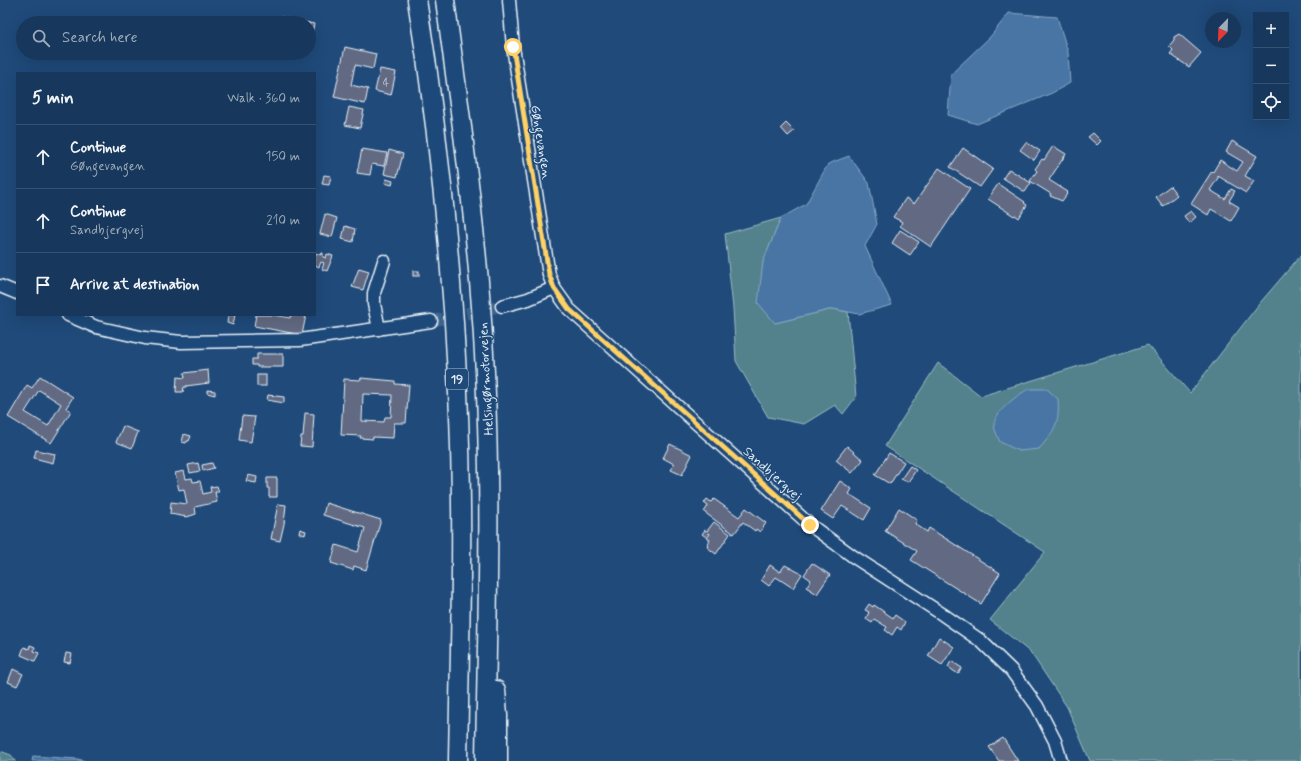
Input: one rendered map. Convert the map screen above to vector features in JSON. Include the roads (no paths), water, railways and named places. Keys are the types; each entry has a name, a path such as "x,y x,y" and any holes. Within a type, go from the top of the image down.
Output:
{"highway":[{"name":"19","path":"417,0 438,151 451,273 458,386 461,514 458,761"},
{"name":"Helsingørmotorvejen","path":"445,0 465,140 478,264 484,354 489,466 485,761"},
{"path":"487,613 498,715 498,761"}],"street":[{"name":"Gøngevangen","path":"509,0 514,55 549,274 554,288"},
{"path":"378,329 374,304 374,293 384,261"},
{"path":"0,286 16,293"},
{"path":"502,306 528,299 554,288"},
{"name":"Sandbjergvej","path":"554,288 569,309 810,525 854,557 981,641 1011,670 1037,706 1055,741 1061,761"},
{"path":"71,316 104,328 145,338 181,342 300,340 431,321"}],"water":[{"path":"1009,13 1057,17 1068,52 1070,83 1052,93 977,124 948,115 951,74 990,37"},
{"path":"849,156 869,183 877,224 865,246 892,305 859,314 833,309 775,323 758,303 763,262 781,218 806,204 828,164"},
{"path":"1029,389 1047,389 1058,399 1058,415 1055,427 1039,449 1019,451 1000,442 995,431 994,424 1003,409 1019,395"},
{"path":"33,756 78,759 85,761 32,761"}],"tunnel":[{"path":"431,321 502,306"}]}
